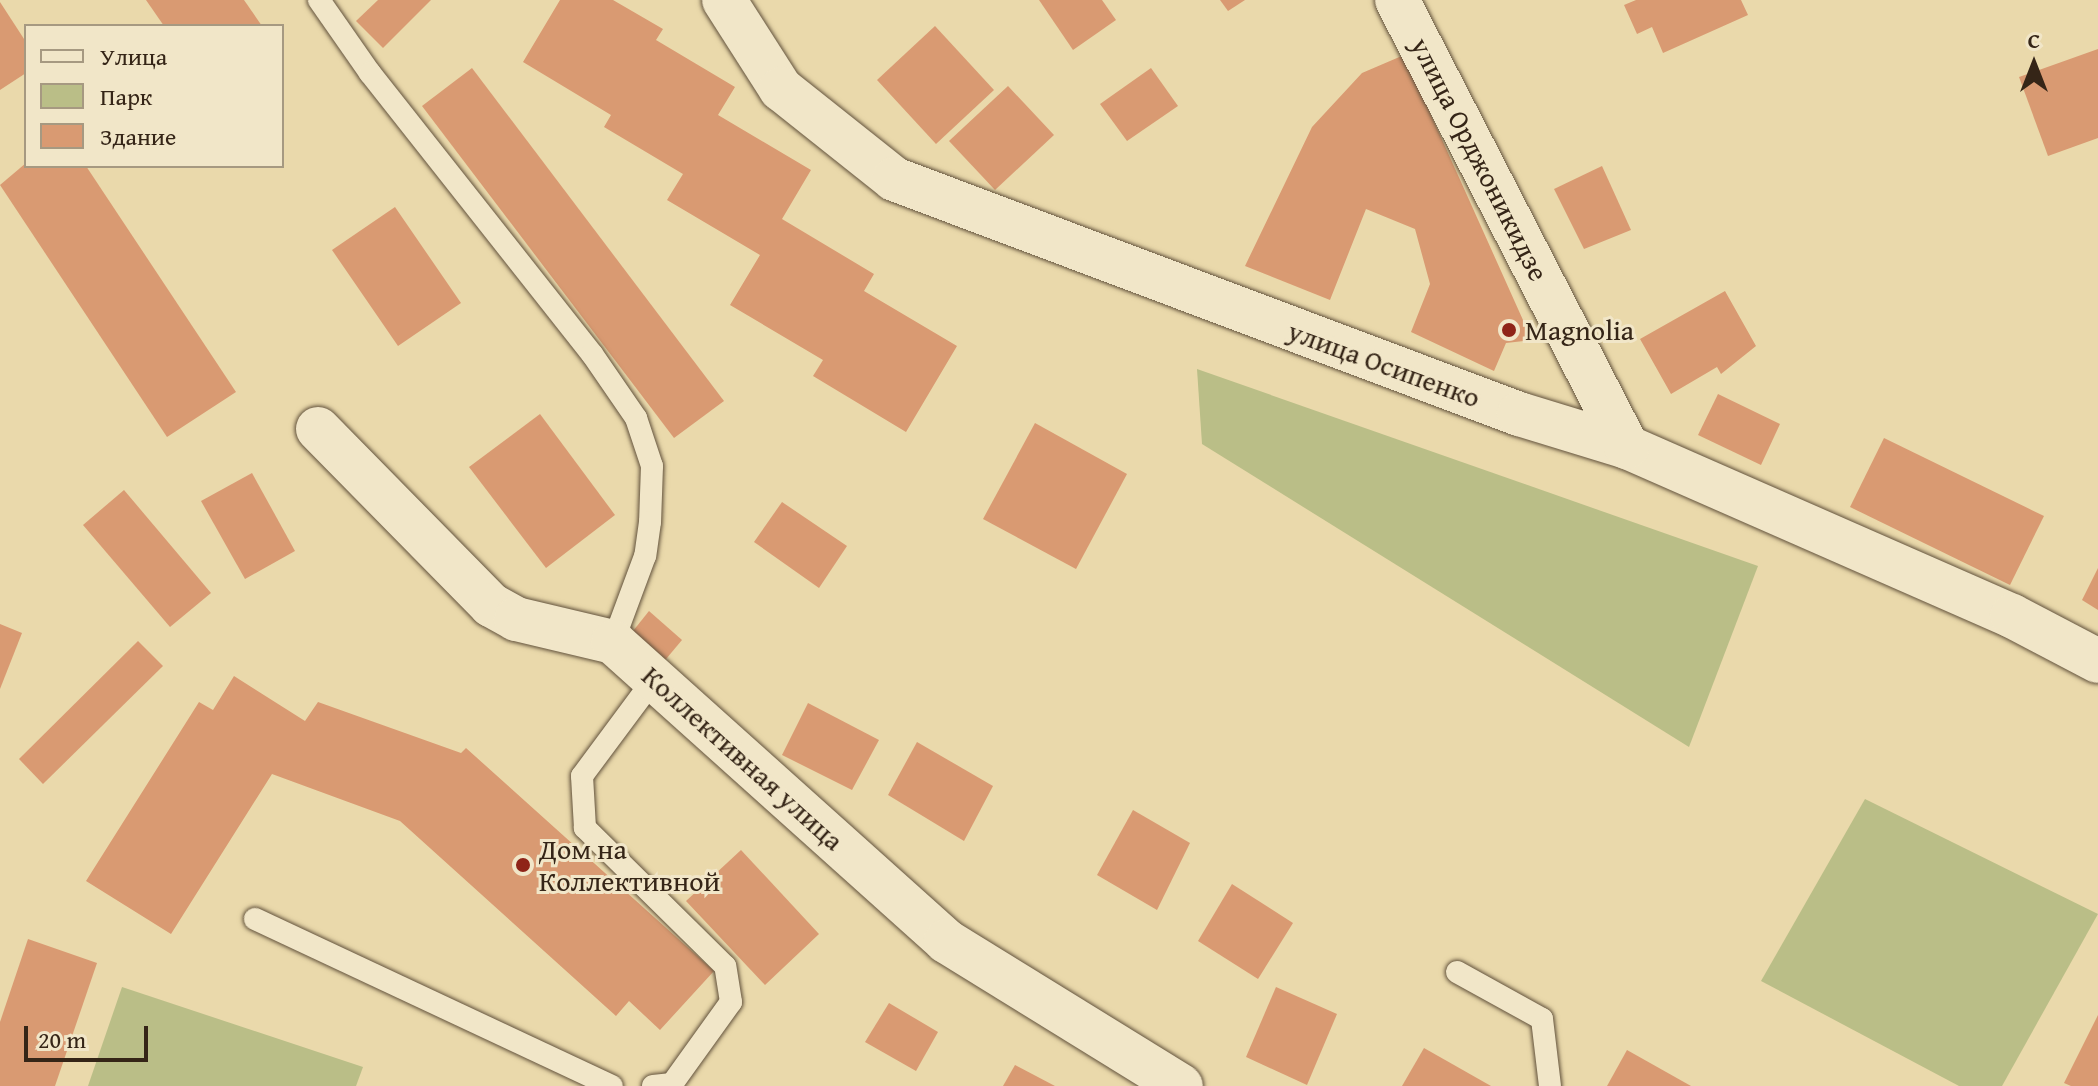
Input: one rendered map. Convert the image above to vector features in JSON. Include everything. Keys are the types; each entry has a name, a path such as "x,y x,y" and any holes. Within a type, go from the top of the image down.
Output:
{"street":[{"name":"улица Осипенко","path":"724,0 781,89 894,179 1519,414 1627,447 2012,616 2098,661"},
{"name":"улица Орджоникидзе","path":"1397,0 1627,447"},
{"name":"Коллективная улица","path":"318,429 491,605 516,619 613,642 946,941 1181,1086"}],"lane":[{"path":"319,0 370,73 592,354 636,418 652,466 650,522 645,556 613,642"},
{"path":"653,1086 672,1084 731,1002 725,966 585,828 582,776 654,679"},
{"path":"255,919 612,1086"},
{"path":"1457,972 1542,1019 1550,1086"}],"green space":[{"path":"1197,369 1758,566 1689,747 1202,444"},
{"path":"1865,799 2098,914 2002,1086 1959,1086 1761,981"},
{"path":"122,987 363,1067 356,1086 88,1086"}],"building":[{"path":"146,0 244,0 261,24 163,24"},
{"path":"378,0 431,0 383,48 356,21"},
{"path":"560,0 613,0 663,29 656,40 735,87 718,115 811,170 782,219 874,274 864,291 957,346 906,432 813,376 823,360 730,305 760,255 667,200 683,174 604,127 611,115 523,62"},
{"path":"1039,0 1102,0 1116,20 1073,50"},
{"path":"1220,0 1245,0 1228,11"},
{"path":"1636,0 1741,0 1748,15 1663,53 1652,27 1637,34 1624,5"},
{"path":"0,2 24,39 24,74 0,90"},
{"path":"935,26 994,90 936,144 877,80"},
{"path":"2098,49 2098,138 2048,156 2019,77"},
{"path":"1404,55 1532,340 1506,343 1494,371 1411,332 1430,284 1415,229 1366,209 1330,300 1245,266 1312,127 1362,73"},
{"path":"472,68 724,401 674,438 422,106"},
{"path":"1151,68 1178,106 1127,141 1100,104"},
{"path":"1008,86 1054,135 995,190 949,141"},
{"path":"24,165 24,168 87,168 236,392 167,437 0,185"},
{"path":"1602,166 1631,230 1584,249 1554,189"},
{"path":"395,207 461,303 398,346 332,250"},
{"path":"1725,291 1756,346 1721,374 1717,367 1671,394 1640,339"},
{"path":"1718,394 1780,424 1761,465 1698,435"},
{"path":"540,414 615,515 546,568 469,467"},
{"path":"1035,423 1127,474 1076,569 983,519"},
{"path":"1884,438 2044,516 2010,585 1850,507"},
{"path":"252,473 295,551 245,579 201,501"},
{"path":"124,490 211,593 170,627 83,525"},
{"path":"782,502 847,546 819,588 754,542"},
{"path":"2098,568 2098,610 2082,600"},
{"path":"649,611 682,640 661,665 629,636"},
{"path":"0,624 22,633 0,689"},
{"path":"138,641 163,666 43,784 19,759"},
{"name":"Дом на Коллективной","path":"234,676 305,721 318,702 461,753 466,748 714,971 660,1030 629,1001 616,1016 400,821 272,774 171,934 86,881 199,702 213,710"},
{"path":"808,703 879,740 852,790 782,755"},
{"path":"917,742 993,786 964,841 888,795"},
{"path":"1133,810 1190,843 1157,910 1097,875"},
{"path":"741,850 819,934 765,985 686,901"},
{"path":"1232,884 1293,923 1258,979 1198,941"},
{"path":"28,939 97,963 55,1086 0,1086 0,1022"},
{"path":"1276,987 1337,1014 1307,1085 1246,1057"},
{"path":"889,1003 938,1032 916,1071 865,1042"},
{"path":"2098,1015 2098,1086 2064,1083"},
{"path":"1424,1048 1491,1086 1402,1086"},
{"path":"1627,1050 1691,1086 1607,1086"},
{"path":"1015,1065 1055,1086 1003,1086"}],"place":[{"name":"Magnolia","path":"1509,330"},
{"name":"Дом на Коллективной","path":"523,865"}]}
